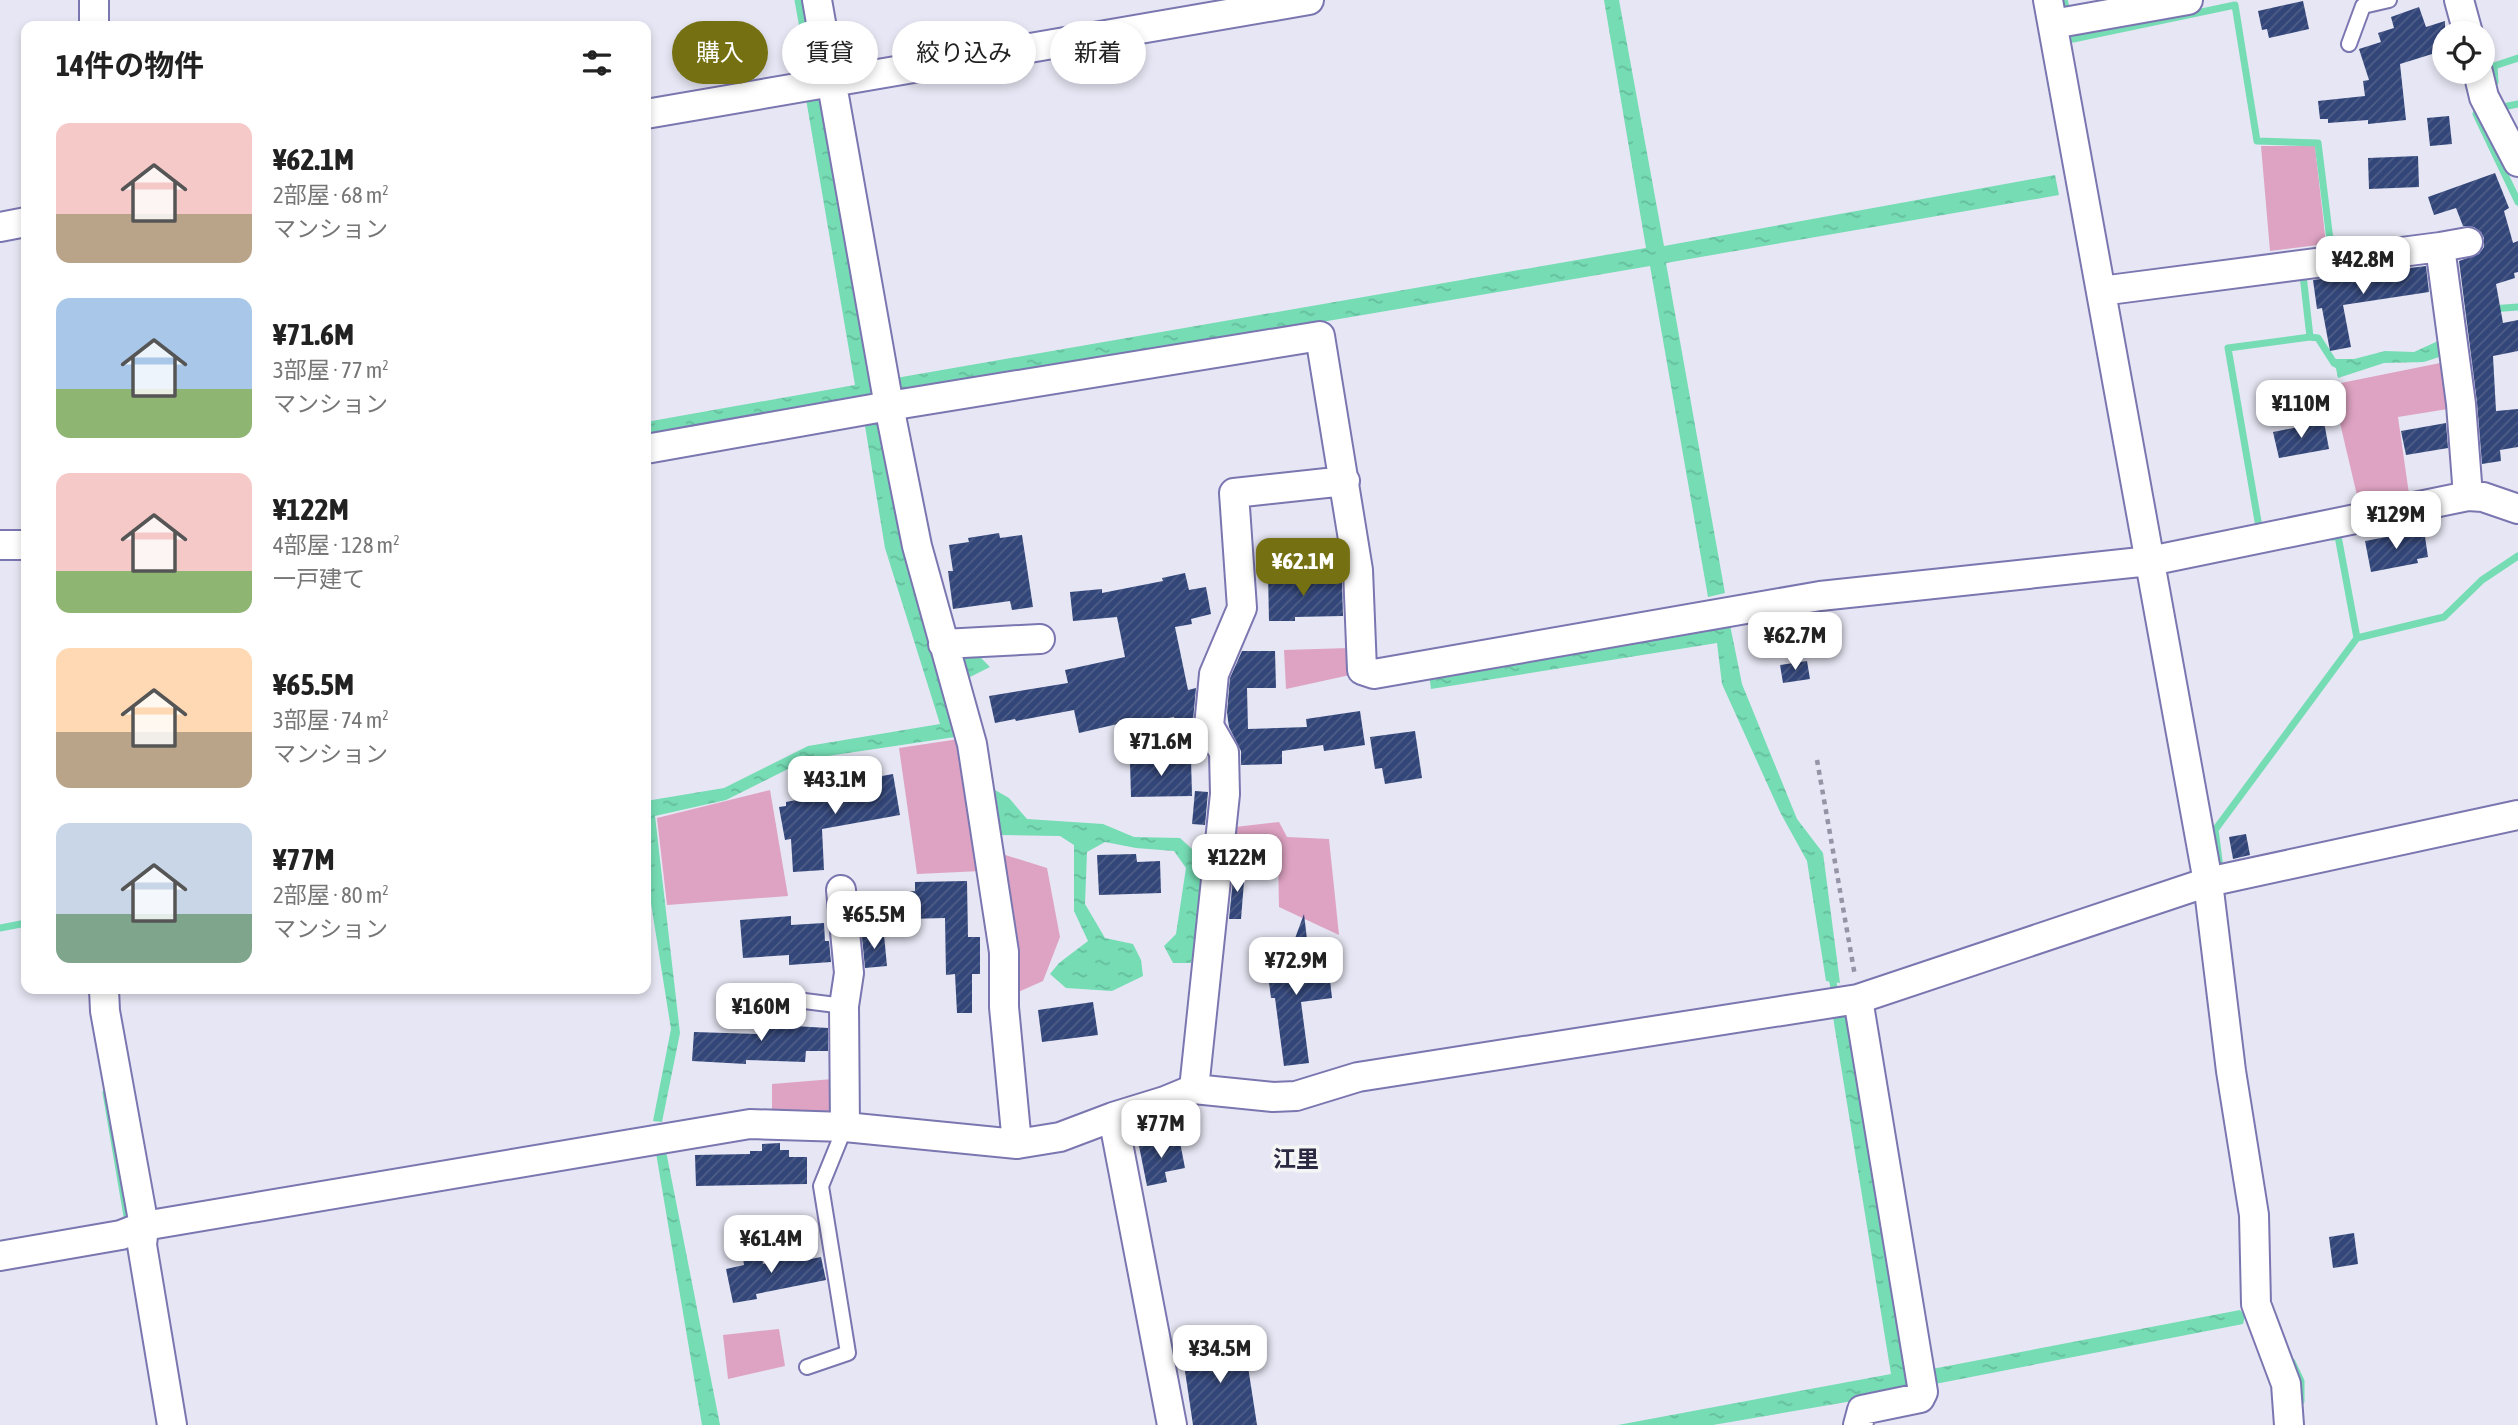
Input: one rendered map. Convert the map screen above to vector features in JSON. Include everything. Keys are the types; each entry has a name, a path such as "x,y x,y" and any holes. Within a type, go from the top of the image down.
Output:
{"street":[{"path":"94,0 94,21"},
{"path":"817,0 821,21"},
{"path":"878,73 1309,0"},
{"path":"2188,0 2051,12 2208,882 2231,1071 2254,1215 2256,1304 2286,1384 2289,1425"},
{"path":"2459,0 2465,21"},
{"path":"651,113 814,84"},
{"path":"831,84 876,408 972,744 1003,952 1004,1007 1017,1144"},
{"path":"2481,84 2507,121 2518,162"},
{"path":"0,227 21,223"},
{"path":"2101,291 2468,242"},
{"path":"2440,247 2461,404 2468,496"},
{"path":"651,448 876,408 1320,336 1358,569 1362,670 1374,674 1819,596 2150,561 2468,496 2483,497 2518,509"},
{"path":"1194,1089 1225,794 1224,752 1209,726 1214,674 1242,608 1234,493 1345,481"},
{"path":"0,545 21,545"},
{"path":"943,644 1040,639"},
{"path":"0,1256 121,1235 144,1226 750,1124 845,1127 1017,1144 1060,1137 1194,1089 1273,1097 1296,1096 1358,1077 1846,996 2208,882 2518,815"},
{"path":"841,890 849,973 844,1006 845,1127"},
{"path":"104,994 105,1011 144,1226 142,1245 172,1425"},
{"path":"1846,996 1923,1392 1920,1398 1867,1414"},
{"path":"1112,1117 1171,1425"}],"lane":[{"path":"2348,44 2363,6 2389,0"},
{"path":"757,995 844,1006"},
{"path":"807,1367 848,1353 821,1186 845,1127"}],"path":[{"path":"1817,760 1846,996"}],"shaded area":[{"path":"2261,146 2315,146 2326,244 2270,251"},
{"path":"2450,361 2454,408 2398,417 2410,501 2360,508 2331,385"},
{"path":"1349,648 1350,675 1286,689 1284,650"},
{"path":"959,739 981,871 917,874 899,748"},
{"path":"770,790 788,896 667,905 657,818"},
{"path":"1279,822 1287,837 1329,839 1339,935 1279,907 1278,857 1229,857 1235,827"},
{"path":"1002,854 1047,868 1060,937 1043,981 1014,994 1017,934"},
{"path":"833,1079 837,1114 772,1110 772,1084"},
{"path":"779,1329 785,1366 728,1379 723,1335"}],"water":[{"path":"1604,0 1619,0 1664,246 2055,175 2059,195 1666,263 1725,593 1708,597 1650,266 899,394 896,378 1646,248"},
{"path":"825,96 876,399 651,439 651,421 855,385 806,99"},
{"path":"2438,330 2442,356 2424,362 2384,363 2338,378 2334,359 2354,359 2385,351 2414,352 2438,341"},
{"path":"881,422 955,737 808,759 726,800 655,816 680,1033 662,1122 653,1121 671,1029 651,903 651,800 724,788 808,746 940,724 885,548 865,426"},
{"path":"1730,625 1742,684 1797,819 1823,853 1840,983 1826,981 1807,861 1780,812 1722,684 1717,643 1431,689 1429,674"},
{"path":"973,650 990,667 968,678 960,660"},
{"path":"995,790 1009,798 1027,819 1103,824 1134,837 1180,838 1205,861 1197,940 1191,963 1173,963 1164,946 1176,934 1186,868 1174,851 1105,842 1087,852 1085,904 1105,938 1133,944 1141,960 1143,976 1112,991 1066,988 1050,974 1059,963 1088,941 1074,911 1074,845 1060,836 1001,835"},
{"path":"1848,1015 1910,1383 1905,1392 1713,1425 1618,1425 1891,1374 1833,1017"},
{"path":"666,1151 720,1425 702,1425 656,1153"},
{"path":"2240,1310 2245,1316 2243,1324 1935,1384 1932,1369"}],"building":[{"path":"2303,1 2309,29 2269,38 2267,29 2262,30 2258,11"},
{"path":"2419,7 2426,27 2432,25 2432,54 2400,64 2406,120 2368,124 2368,120 2328,123 2328,119 2320,119 2318,101 2365,96 2363,81 2369,80 2359,49 2381,42 2378,33 2394,28 2391,17"},
{"path":"2449,116 2452,144 2430,146 2427,118"},
{"path":"2418,156 2419,187 2369,189 2368,158"},
{"path":"2495,173 2509,208 2504,211 2513,243 2518,241 2518,272 2514,273 2515,278 2496,284 2503,323 2518,320 2518,351 2493,356 2496,411 2518,409 2518,447 2500,450 2501,461 2482,464 2459,261 2479,254 2484,247 2484,238 2474,227 2463,226 2456,208 2434,215 2428,197"},
{"path":"2426,266 2429,292 2343,305 2351,347 2330,351 2322,308 2317,309 2313,280"},
{"path":"2324,422 2329,449 2279,458 2273,432"},
{"path":"2446,423 2448,448 2406,455 2401,431"},
{"path":"2424,530 2428,557 2417,559 2418,563 2371,572 2365,541"},
{"path":"999,533 1000,538 1022,535 1033,607 1012,610 1010,601 953,609 948,571 953,571 949,545 969,542 968,538"},
{"path":"1185,573 1189,590 1206,587 1211,614 1191,619 1192,624 1175,627 1188,690 1196,688 1193,720 1175,724 1174,717 1140,723 1139,719 1079,733 1074,710 995,723 989,696 1068,683 1065,670 1125,657 1117,617 1073,621 1070,592 1102,589 1102,593 1163,581 1162,578"},
{"path":"1268,574 1294,574 1294,578 1320,578 1320,582 1342,582 1343,616 1295,617 1295,621 1269,621"},
{"path":"1242,651 1275,651 1276,688 1247,688 1248,729 1307,727 1306,719 1360,711 1365,745 1324,751 1323,745 1282,751 1282,764 1241,765 1241,751 1229,727 1227,713 1230,678"},
{"path":"1807,661 1810,679 1783,683 1780,665"},
{"path":"1415,731 1422,778 1385,784 1382,768 1375,769 1370,737"},
{"path":"1191,759 1192,796 1131,797 1130,762"},
{"path":"893,774 900,815 822,829 824,870 793,872 791,839 785,840 779,807 786,806 786,802 844,791 843,783"},
{"path":"1195,791 1208,792 1205,825 1192,824"},
{"path":"2246,834 2250,855 2233,859 2229,837"},
{"path":"1136,854 1137,862 1160,861 1161,893 1099,895 1097,855"},
{"path":"1234,869 1245,869 1241,919 1229,919"},
{"path":"967,881 968,937 980,937 980,974 972,974 972,1013 957,1013 955,974 946,975 945,918 907,919 908,929 869,933 866,905 882,903 881,894 915,891 915,882"},
{"path":"1304,914 1311,973 1329,971 1332,998 1301,1002 1309,1063 1284,1066 1275,998 1271,998 1267,967 1283,965 1282,960 1287,960"},
{"path":"791,916 791,925 824,923 825,941 829,941 831,962 789,965 789,955 743,958 740,920"},
{"path":"884,935 887,966 865,968 862,937"},
{"path":"1093,1002 1098,1035 1042,1042 1038,1010"},
{"path":"759,1017 794,1019 794,1026 828,1028 828,1051 806,1051 805,1062 746,1060 746,1064 692,1061 694,1032 758,1034"},
{"path":"1179,1137 1185,1168 1165,1172 1167,1182 1147,1186 1139,1146"},
{"path":"780,1143 780,1150 789,1150 789,1157 807,1157 807,1184 696,1186 695,1155 750,1154 750,1151 762,1151 762,1144"},
{"path":"2354,1233 2358,1264 2333,1268 2329,1237"},
{"path":"760,1248 763,1264 800,1257 801,1261 821,1257 826,1280 756,1294 757,1299 733,1303 726,1269 744,1265 742,1252"},
{"path":"1244,1341 1257,1425 1193,1425 1182,1351"}],"waterway":[{"path":"798,0 802,21"},
{"path":"2064,0 2067,11"},
{"path":"2073,39 2235,5 2257,141 2318,143 2331,248 2322,249"},
{"path":"2495,66 2518,58"},
{"path":"2498,108 2518,104"},
{"path":"2484,112 2476,114 2518,202"},
{"path":"2259,527 2228,348 2310,337 2303,275"},
{"path":"2491,309 2518,307"},
{"path":"2310,337 2318,338 2334,363 2340,366"},
{"path":"2333,537 2338,536 2357,638"},
{"path":"2220,868 2215,830 2357,638 2444,617 2482,580 2518,556"},
{"path":"0,928 21,924"},
{"path":"1831,972 1836,998"},
{"path":"106,1093 128,1222"},
{"path":"2292,1362 2301,1381 2301,1401"}],"district":[{"name":"江里","path":"1296,1159"}]}
